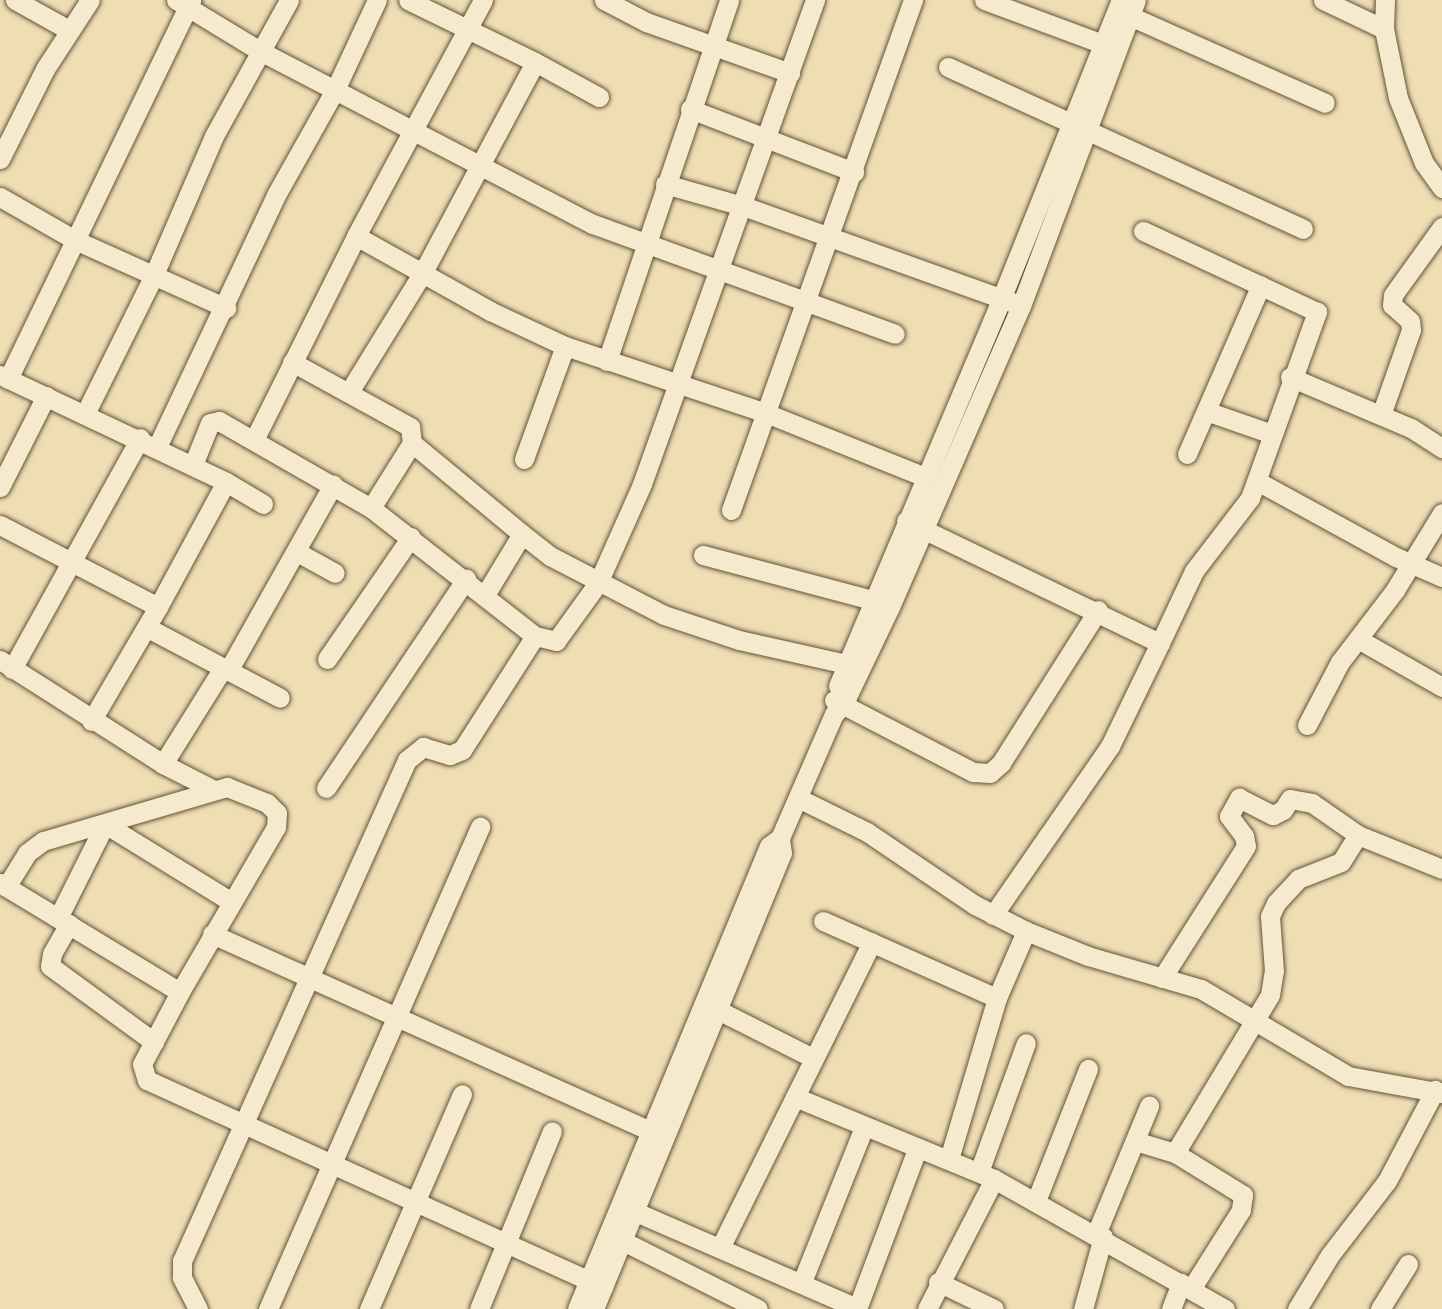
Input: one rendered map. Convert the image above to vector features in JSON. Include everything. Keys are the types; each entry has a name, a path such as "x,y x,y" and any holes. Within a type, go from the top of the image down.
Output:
{"street":[{"path":"15,0 69,30"},
{"path":"0,159 69,30 90,0"},
{"path":"85,414 153,277 214,136 289,0"},
{"path":"158,447 226,308 276,195 335,90 377,0"},
{"path":"408,0 535,62 599,97"},
{"path":"254,440 356,236 469,30 482,0"},
{"path":"604,0 646,22 712,43 790,73"},
{"path":"607,361 712,43 729,0"},
{"path":"192,465 214,421 254,440 371,508 466,579 535,636 556,641 597,583 642,484 815,0"},
{"path":"731,510 914,0"},
{"path":"984,0 1103,44"},
{"path":"1323,0 1384,29"},
{"path":"1385,0 1384,29 1398,98 1424,163 1441,185"},
{"path":"262,504 226,482 140,438 4,377 75,240 185,2 260,51 415,131 479,168 593,223 895,334"},
{"path":"1079,129 1103,44 1126,7"},
{"path":"1126,7 1325,103"},
{"path":"594,1309 596,1284 709,1006 769,846 780,838 915,525 1021,306 1063,171 1126,7"},
{"path":"349,392 422,274 535,62"},
{"path":"948,67 1303,229"},
{"path":"690,109 854,172"},
{"path":"836,706 846,664 872,600 915,525 925,477 1002,297 1063,171"},
{"path":"665,184 743,206 1021,306"},
{"path":"0,197 75,240 226,308"},
{"path":"1381,415 1411,330 1410,321 1392,305 1393,295 1442,227"},
{"path":"993,915 1110,746 1194,571 1241,513 1257,481 1290,377 1317,312 1143,231"},
{"path":"356,236 422,274 565,346 677,381 766,413 925,477"},
{"path":"1187,454 1261,285"},
{"path":"524,459 565,346"},
{"path":"292,362 410,428 412,443 371,508"},
{"path":"1290,377 1381,415 1442,448"},
{"path":"0,487 46,396"},
{"path":"1206,411 1272,435"},
{"path":"140,438 74,560 6,664 163,765 214,790"},
{"path":"412,443 550,556 597,583 664,615 727,636 846,664"},
{"path":"1257,481 1410,564 1442,576"},
{"path":"91,721 148,628 226,482"},
{"path":"163,765 226,669 297,552 333,485"},
{"path":"1307,725 1340,662 1410,564 1442,513"},
{"path":"0,524 74,560 158,607"},
{"path":"915,525 1018,578 1098,610 1160,643"},
{"path":"485,595 522,534"},
{"path":"327,659 411,537"},
{"path":"297,552 335,573"},
{"path":"703,555 872,600"},
{"path":"326,788 466,579"},
{"path":"836,706 973,772 990,773 1001,764 1098,610"},
{"path":"148,628 280,698"},
{"path":"198,1309 182,1277 182,1261 241,1123 411,754 423,747 450,755 462,750 535,636"},
{"path":"1358,639 1442,687"},
{"path":"180,992 3,885 33,847 214,790 241,790 272,806 278,819 142,1064 147,1080 596,1284"},
{"path":"798,798 867,832 993,915 1026,931 1201,989 1348,1076 1439,1091 1387,1181 1330,1255 1297,1309"},
{"path":"1162,978 1246,846 1244,836 1229,816 1237,799 1273,815 1283,810 1290,799 1298,799 1358,835 1442,869"},
{"path":"105,824 232,902"},
{"path":"105,824 51,954 50,966 154,1042"},
{"path":"268,1309 480,827"},
{"path":"1175,1153 1256,1020 1273,983 1270,916 1276,903 1298,879 1347,857 1358,835"},
{"path":"823,921 998,998"},
{"path":"949,1159 998,998 1026,931"},
{"path":"212,934 309,975 656,1134"},
{"path":"720,1246 873,942"},
{"path":"709,1006 813,1058"},
{"path":"927,1309 987,1175 1026,1043"},
{"path":"1036,1201 1088,1069"},
{"path":"369,1309 462,1094"},
{"path":"795,1097 917,1149 987,1175 1100,1236 1225,1309"},
{"path":"1083,1309 1100,1236 1149,1106"},
{"path":"802,1282 864,1127"},
{"path":"479,1309 552,1131"},
{"path":"1135,1141 1175,1153 1241,1193 1244,1199 1171,1309"},
{"path":"625,1208 720,1246 857,1308 917,1149"},
{"path":"577,1309 596,1284 621,1240 625,1208"},
{"path":"621,1240 758,1309"},
{"path":"1380,1309 1408,1264"},
{"path":"938,1282 994,1309"}]}
